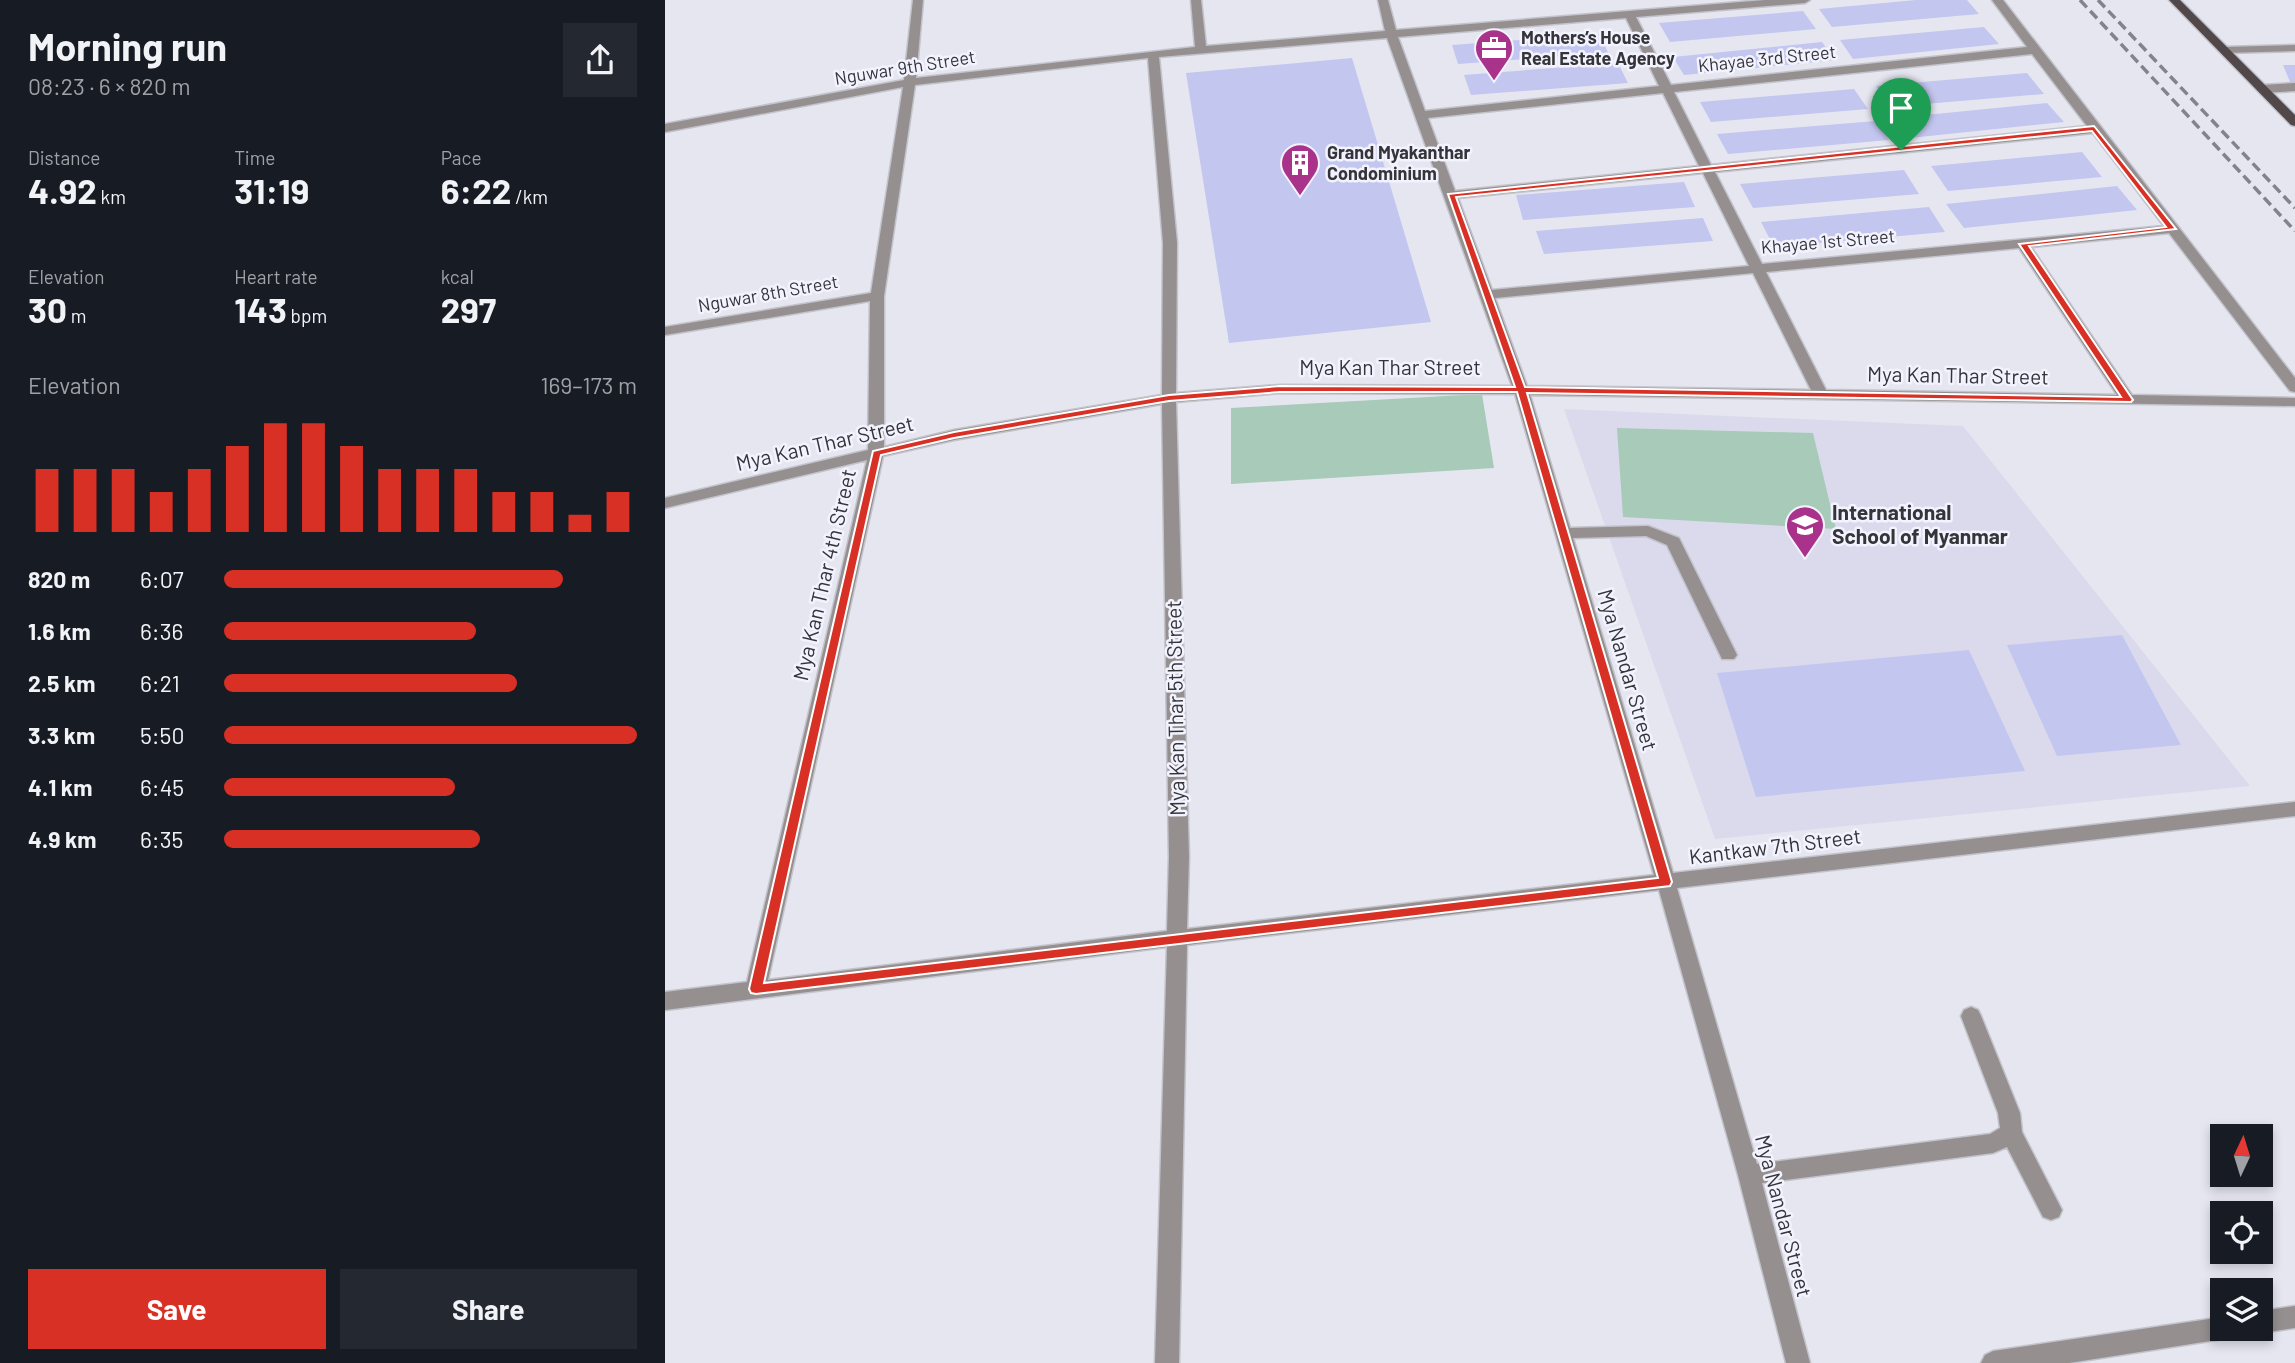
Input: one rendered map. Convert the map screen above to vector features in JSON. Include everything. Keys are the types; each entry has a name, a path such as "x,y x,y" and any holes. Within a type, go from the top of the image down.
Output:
{"main road":[{"path":"2174,0 2295,122"}],"street":[{"name":"Mya Kan Thar 4th Street","path":"756,989 876,453 877,296 910,82 918,0"},
{"path":"1196,0 1202,50"},
{"name":"Mya Nandar Street","path":"1384,0 1391,33 1521,390 1666,882 1749,1175 1798,1363"},
{"name":"Nguwar 9th Street","path":"665,128 910,82 1153,54 1805,0"},
{"path":"1997,0 2295,388"},
{"path":"1629,14 1821,396"},
{"path":"2225,51 2295,48"},
{"name":"Khayae 3rd Street","path":"1421,115 2033,50"},
{"name":"Mya Kan Thar 5th Street","path":"1153,54 1170,243 1169,398 1179,857 1167,1363"},
{"path":"2262,89 2295,87"},
{"path":"1451,195 1708,171 2094,129"},
{"name":"Khayae 1st Street","path":"1487,295 2172,229"},
{"path":"2024,244 2128,400"},
{"name":"Nguwar 8th Street","path":"665,331 877,296"},
{"name":"Mya Kan Thar Street","path":"665,503 954,435 1169,398 1280,389 2295,402"},
{"path":"1563,533 1648,531 1673,542 1728,655"},
{"name":"Kantkaw 7th Street","path":"665,1001 1177,938 2295,809"},
{"path":"1972,1016 2010,1113 2011,1133 2051,1210"},
{"path":"1749,1175 1993,1143 2011,1133"},
{"path":"2273,1320 2295,1317"},
{"path":"1993,1363 2210,1330"}],"shaded area":[{"path":"1564,409 1963,426 2250,786 1715,839"}],"green space":[{"path":"1482,394 1494,468 1231,484 1231,408"},
{"path":"1617,428 1813,433 1836,529 1623,517"}],"building":[{"path":"1916,0 1967,0 1979,14 1832,27 1819,9"},
{"path":"1803,11 1816,29 1670,42 1659,23"},
{"path":"1984,27 1999,44 1853,59 1840,40"},
{"path":"1600,34 1608,53 1458,64 1452,45"},
{"path":"1822,42 1835,60 1684,75 1673,57"},
{"name":"Grand Myakanthar Condominium","path":"1352,58 1431,322 1229,343 1186,73"},
{"path":"1618,63 1628,83 1471,95 1464,75"},
{"path":"2283,65 2295,65 2295,94"},
{"path":"2027,73 2044,94 1890,107 1876,86"},
{"path":"1854,89 1868,109 1711,122 1700,102"},
{"path":"2047,103 2064,122 1910,138 1895,118"},
{"path":"1876,121 1889,140 1728,154 1717,134"},
{"path":"2082,152 2102,177 1948,191 1931,166"},
{"path":"1904,170 1919,194 1753,208 1740,184"},
{"path":"1684,182 1695,207 1523,220 1516,195"},
{"path":"2117,186 2137,210 1964,228 1946,204"},
{"path":"1929,207 1945,232 1774,247 1761,222"},
{"path":"1703,218 1713,241 1544,254 1536,231"},
{"path":"2122,635 2181,745 2057,756 2007,645"},
{"path":"1969,650 2025,771 1756,797 1717,673"}],"railway":[{"path":"2080,0 2295,231"},
{"path":"2098,0 2295,208"}],"place":[{"name":"Mothers’s House Real Estate Agency","path":"1494,82"},
{"name":"Grand Myakanthar Condominium","path":"1300,197"},
{"name":"International School of Myanmar","path":"1805,559"}],"route":[{"path":"1901,150 1451,195 1521,390 1280,389 1169,398 954,435 876,453 756,989 1666,882 1521,390 2128,400 2024,244 2172,229 2094,129 1901,150"}]}
